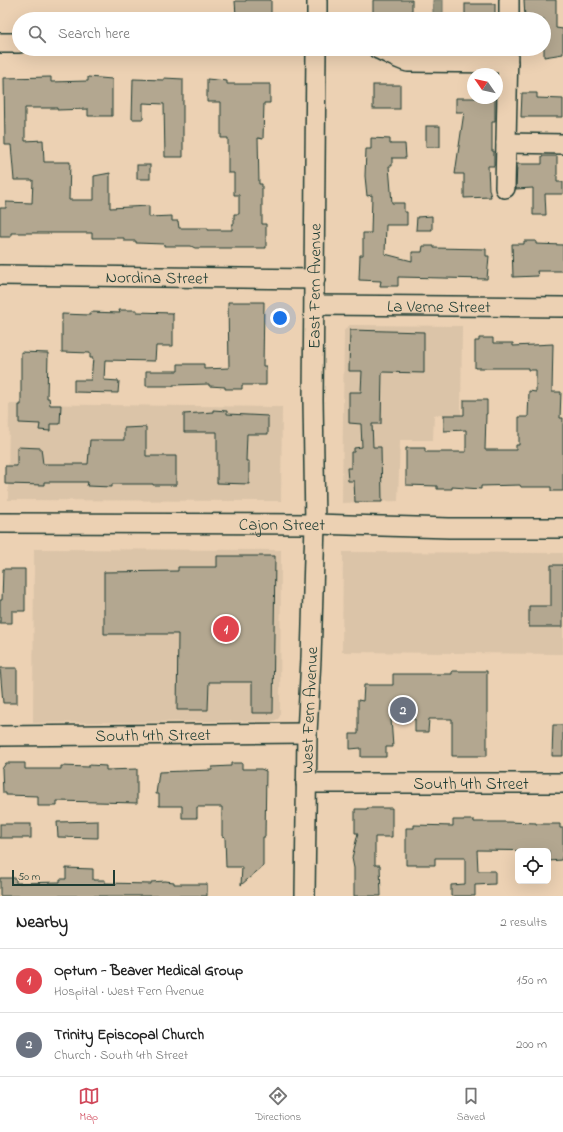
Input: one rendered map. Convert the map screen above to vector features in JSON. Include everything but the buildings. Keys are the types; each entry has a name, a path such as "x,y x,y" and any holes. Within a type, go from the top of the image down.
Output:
{"street":[{"path":"317,0 317,12"},
{"path":"509,0 509,12"},
{"path":"0,42 12,43"},
{"name":"East Fern Avenue","path":"315,524 313,400 316,56"},
{"path":"393,56 399,60 408,62 508,56 505,188"},
{"path":"506,143 563,144"},
{"name":"Nordina Street","path":"0,275 315,279"},
{"name":"La Verne Street","path":"315,305 563,307"},
{"name":"Cajon Street","path":"0,523 315,524 449,528 563,528"},
{"name":"West Fern Avenue","path":"305,896 307,733 312,659 315,524"},
{"name":"South 4th Street","path":"0,736 307,733"},
{"name":"South 4th Street","path":"306,782 563,783"}],"shaded area":[{"path":"433,0 443,0 443,12 433,12"},
{"path":"350,325 462,326 461,416 434,415 433,440 400,440 398,501 342,503 344,331"},
{"path":"9,404 282,407 281,501 8,500"},
{"path":"34,549 281,550 280,716 278,719 273,721 33,723"},
{"path":"343,552 563,553 563,654 342,652"}],"place":[{"name":"Optum - Beaver Medical Group","path":"226,629"},
{"name":"Trinity Episcopal Church","path":"403,710"}]}
